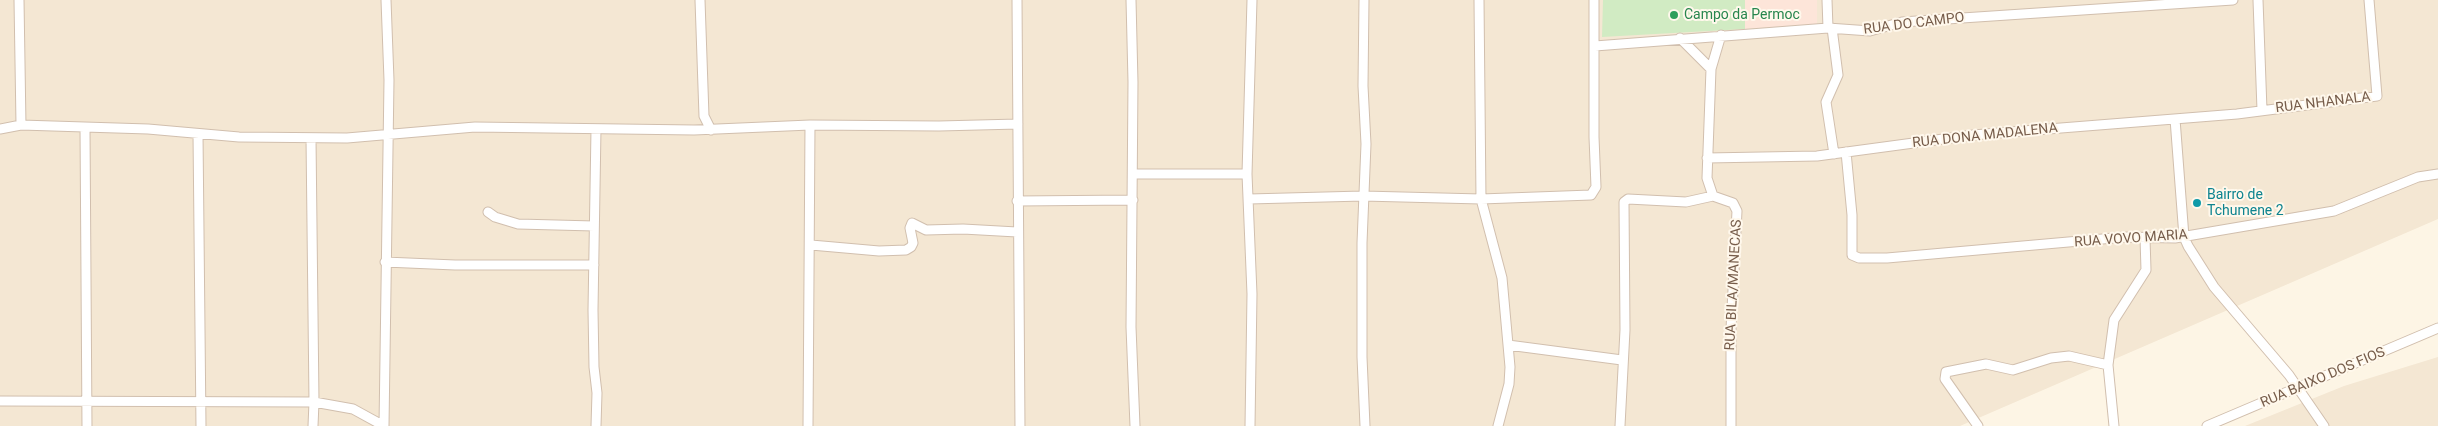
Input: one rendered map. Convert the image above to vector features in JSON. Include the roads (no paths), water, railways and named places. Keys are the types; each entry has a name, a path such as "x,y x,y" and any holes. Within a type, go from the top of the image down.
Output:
{"street":[{"path":"19,0 21,125"},
{"path":"0,401 87,403 200,401 314,402 353,409 384,426 388,135 386,0"},
{"path":"700,0 704,116 711,130"},
{"path":"1017,0 1017,232 1020,426"},
{"path":"1131,0 1133,174 1131,327 1135,426"},
{"path":"1250,426 1252,294 1247,174 1252,0"},
{"path":"1364,0 1362,86 1366,144 1363,196 1362,357 1365,426"},
{"path":"1479,0 1481,199 1502,278 1510,378 1498,426"},
{"path":"1249,199 1363,196 1481,199 1578,197 1591,195 1596,186 1593,98 1594,0"},
{"path":"1827,0 1838,76 1826,102 1834,154"},
{"name":"RUA DO CAMPO","path":"1595,46 1830,28 1870,32 1902,22 2233,0"},
{"path":"2258,0 2262,110"},
{"name":"RUA NHANALA","path":"2262,110 2377,96 2369,0"},
{"path":"1620,426 1625,330 1624,202 1628,199 1698,201 1713,196 1707,178 1711,69 1721,35"},
{"path":"1680,38 1711,69"},
{"name":"RUA DONA MADALENA","path":"1707,158 1751,159 1834,154 1973,135 2176,119 2262,110"},
{"path":"694,130 704,116"},
{"path":"2176,119 2184,237 2202,269 2297,388 2324,426"},
{"path":"0,129 21,125 148,129 198,134 311,138 388,135 475,127 711,130 810,125 939,126 1018,124"},
{"path":"808,426 811,245 810,125"},
{"path":"84,128 87,426"},
{"path":"596,129 594,226 596,426"},
{"path":"198,134 201,426"},
{"path":"311,138 313,426"},
{"name":"RUA VOVO MARIA","path":"1846,152 1852,255 1856,258 1887,258 2125,237 2184,237 2334,211 2418,177 2438,174"},
{"path":"1133,174 1247,174"},
{"name":"RUA BILA/MANECAS","path":"1713,196 1733,203 1737,211 1731,329 1731,426"},
{"path":"1017,202 1133,200"},
{"path":"488,212 495,217 518,224 594,226"},
{"path":"811,245 879,251 906,250 913,243 910,224 912,222 926,230 963,228 1017,232"},
{"path":"2114,426 2108,365 2114,320 2146,270 2145,238"},
{"path":"385,262 455,265 594,265"},
{"name":"RUA BAIXO DOS FIOS","path":"2207,426 2438,328"},
{"path":"1508,345 1622,360"},
{"path":"1978,426 1968,415 1945,379 1944,373 1986,364 2013,370 2051,358 2069,356 2108,365"}],"place":[{"name":"Campo da Permoc","path":"1674,15"},
{"name":"Bairro de Tchumene 2","path":"2197,203"}]}
